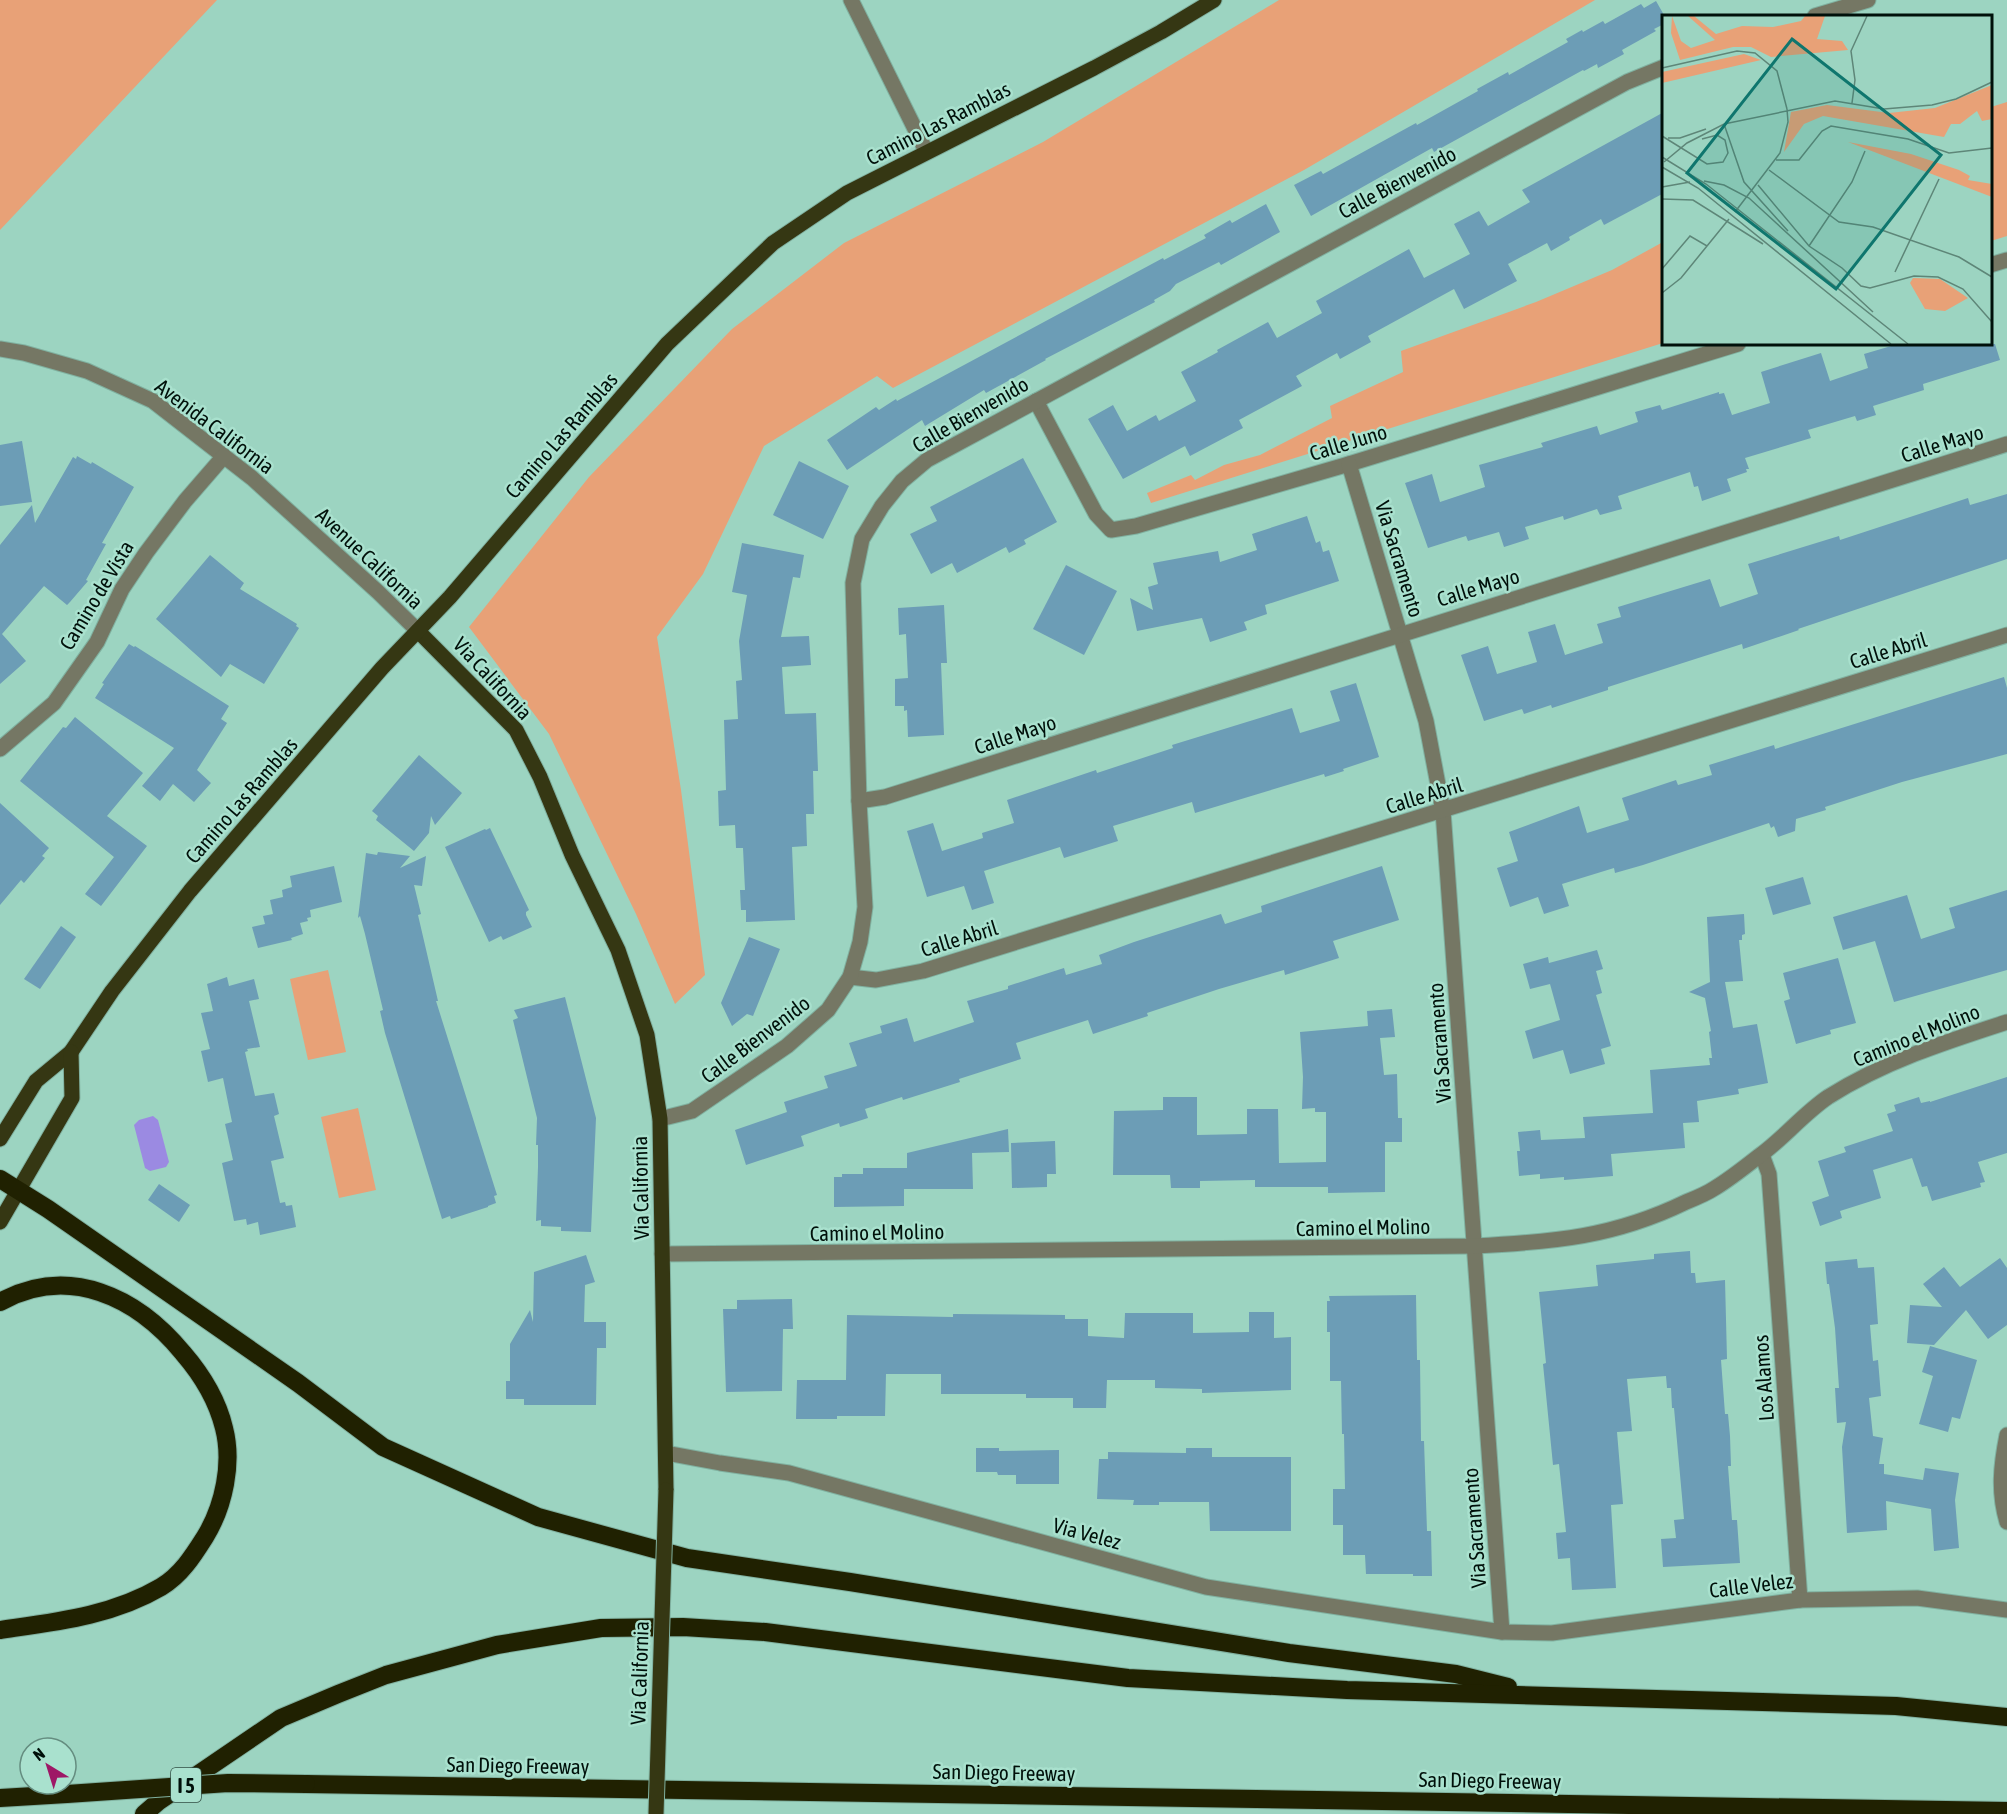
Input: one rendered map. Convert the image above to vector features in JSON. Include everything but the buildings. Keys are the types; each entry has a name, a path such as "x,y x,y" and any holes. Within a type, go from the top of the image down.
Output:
{"highway":[{"path":"0,1179 298,1383 383,1447 538,1517 687,1558 1289,1653 1456,1674 1538,1696"},
{"path":"0,1302 17,1293 55,1286 78,1287 97,1290 136,1308 166,1333 206,1382 217,1404 225,1430 227,1457 224,1491 213,1523 180,1572 171,1579 147,1594 105,1612 53,1623 0,1630"},
{"path":"144,1814 281,1718 338,1694 386,1676 497,1645 601,1628 683,1627 765,1632 1128,1678 1347,1690 1896,1706 2007,1717"},
{"name":"San Diego Freeway","path":"0,1798 228,1783 2007,1811"}],"main road":[{"name":"Camino Las Ramblas","path":"0,1139 36,1081 71,1052 112,991 190,891 375,677 458,588 667,344 773,243 848,193 926,151 1094,68 1214,0"},
{"name":"Via California","path":"418,631 516,730 540,777 572,855 618,950 647,1035 660,1119 666,1453 656,1814"},
{"path":"0,1222 72,1098 71,1052"}],"street":[{"path":"851,0 926,151"},
{"path":"1818,15 1868,0"},
{"name":"Calle Bienvenido","path":"660,1119 692,1111 787,1046 828,1010 850,977 860,942 865,907 859,801 853,583 862,539 882,506 902,481 927,460 1627,82 1662,68"},
{"path":"1992,264 2007,260"},
{"name":"Calle Juno","path":"1036,401 1096,514 1112,530 1136,526 1349,464 1735,345"},
{"name":"Avenida California","path":"0,349 24,353 87,371 153,401 252,478 294,517"},
{"name":"Calle Mayo","path":"859,801 896,793 2007,444"},
{"name":"Camino de Vista","path":"0,749 54,703 97,642 122,589 146,553 185,501 224,456"},
{"name":"Via Sacramento","path":"1349,464 1426,721 1443,811 1502,1632"},
{"name":"Avenue California","path":"294,517 418,631"},
{"name":"Calle Abril","path":"850,977 876,980 923,971 2007,635"},
{"name":"Camino el Molino","path":"662,1254 1475,1246 1533,1243 1594,1235 1626,1227 1667,1212 1714,1189 1762,1155 1826,1099 1864,1076 1912,1054 2007,1022"},
{"name":"Los Alamos","path":"1762,1155 1769,1174 1800,1600"},
{"path":"2007,1435 2001,1462 2001,1503 2007,1522"},
{"name":"Via Velez","path":"666,1453 789,1473 1206,1587 1502,1632"},
{"name":"Calle Velez","path":"1502,1632 1552,1633 1800,1600 1917,1598 2007,1610"}],"shaded area":[{"path":"0,0 217,0 0,230"},
{"path":"1279,0 1595,0 1304,170 893,388 877,376 764,446 703,574 657,637 681,790 705,975 675,1004 636,914 549,734 469,627 589,477 732,329 844,243 1043,142"},
{"path":"2007,102 2007,236 1992,241 1992,107"},
{"path":"1662,243 1662,343 1151,503 1147,493 1191,475 1195,480 1224,465 1260,455 1332,418 1330,406 1403,372 1401,351 1536,302 1612,270"},
{"path":"328,970 346,1052 308,1060 290,979"},
{"path":"358,1108 376,1190 339,1198 321,1117"},
{"path":"153,1116 158,1120 169,1162 166,1167 150,1171 145,1168 134,1125 139,1120"}]}
